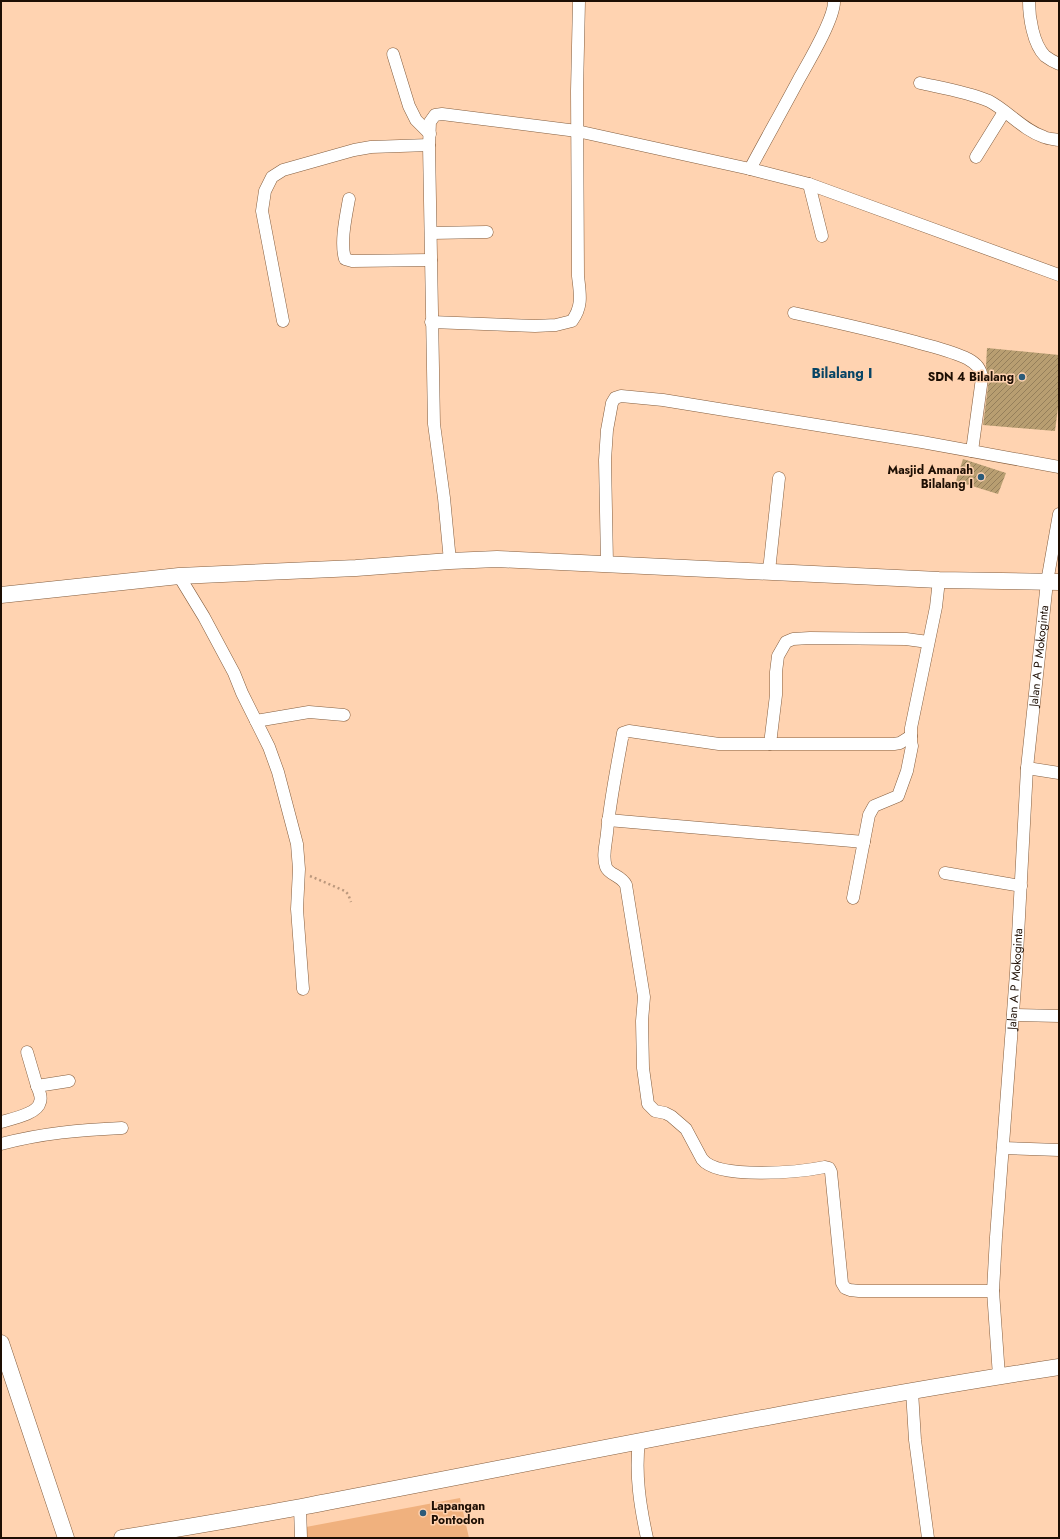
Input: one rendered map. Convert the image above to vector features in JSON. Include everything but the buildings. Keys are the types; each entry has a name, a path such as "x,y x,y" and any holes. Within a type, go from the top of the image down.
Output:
{"street":[{"path":"431,322 535,326 556,325 572,321 580,306 578,276 577,131 579,1"},
{"path":"750,169 818,45 832,14 834,1"},
{"path":"1028,1 1031,24 1040,48 1044,55 1059,64"},
{"path":"393,54 409,106 429,140"},
{"path":"920,83 964,93 988,101 1027,128 1044,137 1059,140"},
{"path":"976,157 1004,112"},
{"path":"450,560 444,498 434,424 431,322 429,140 430,119 437,114 577,131 750,169 809,184 1059,275"},
{"path":"283,321 262,211 265,191 272,177 283,170 354,150 429,140"},
{"path":"809,184 822,236"},
{"path":"349,199 345,224 343,253 345,259 352,261 431,260"},
{"path":"431,234 487,232"},
{"path":"794,313 868,329 949,351 969,360 976,365 980,369 982,378 972,451"},
{"path":"607,563 605,460 609,413 615,398 618,396 662,400 972,451 1059,467"},
{"path":"769,571 779,478"},
{"name":"Jalan A P Mokoginta","path":"999,1376 993,1291 1013,1015 1027,768 1053,582 1059,514"},
{"path":"1,595 179,576 356,568 450,560 497,558 939,580 1053,582"},
{"path":"179,576 224,654 269,747 278,772 297,844 299,870 297,909 303,989"},
{"path":"853,898 869,815 874,806 895,798 900,792 907,771 912,746 911,728 936,607 939,580"},
{"path":"770,744 776,694 778,656 786,642 794,639 810,638 826,640 906,639 928,642"},
{"path":"256,721 271,719 288,714 309,712 344,715"},
{"path":"911,736 900,743 894,744 770,744 715,743 629,731 625,732 623,733 608,820 605,863 607,869 623,879 626,885 644,997 642,1021 642,1068 648,1104 652,1109 665,1113 677,1120 686,1129 705,1164 719,1169 744,1173 829,1168 831,1172 842,1283 844,1288 859,1291 993,1291"},
{"path":"1027,768 1059,773"},
{"path":"608,820 864,842"},
{"path":"945,873 1021,886"},
{"path":"1013,1015 1059,1016"},
{"path":"1,1122 30,1113 37,1108 40,1103 41,1098 28,1052"},
{"path":"37,1086 69,1080"},
{"path":"1,1144 30,1136 73,1130 122,1128"},
{"path":"1003,1148 1059,1150"},
{"path":"1,1343 66,1538"},
{"path":"122,1538 300,1507 891,1393 912,1391 1059,1367"},
{"path":"912,1391 915,1440 928,1538"},
{"path":"639,1441 637,1459 640,1504 647,1538"},
{"path":"300,1507 301,1538"}],"path":[{"path":"299,870 344,891 348,894 351,902"}],"shaded area":[{"name":"Lapangan Pontodon","path":"460,1498 469,1538 307,1538 306,1527"}],"place":[{"name":"SDN 4 Bilalang","path":"1022,377"},
{"name":"Masjid Amanah Bilalang I","path":"981,477"},
{"name":"Lapangan Pontodon","path":"423,1513"}],"district":[{"name":"Bilalang I","path":"842,373"}]}
